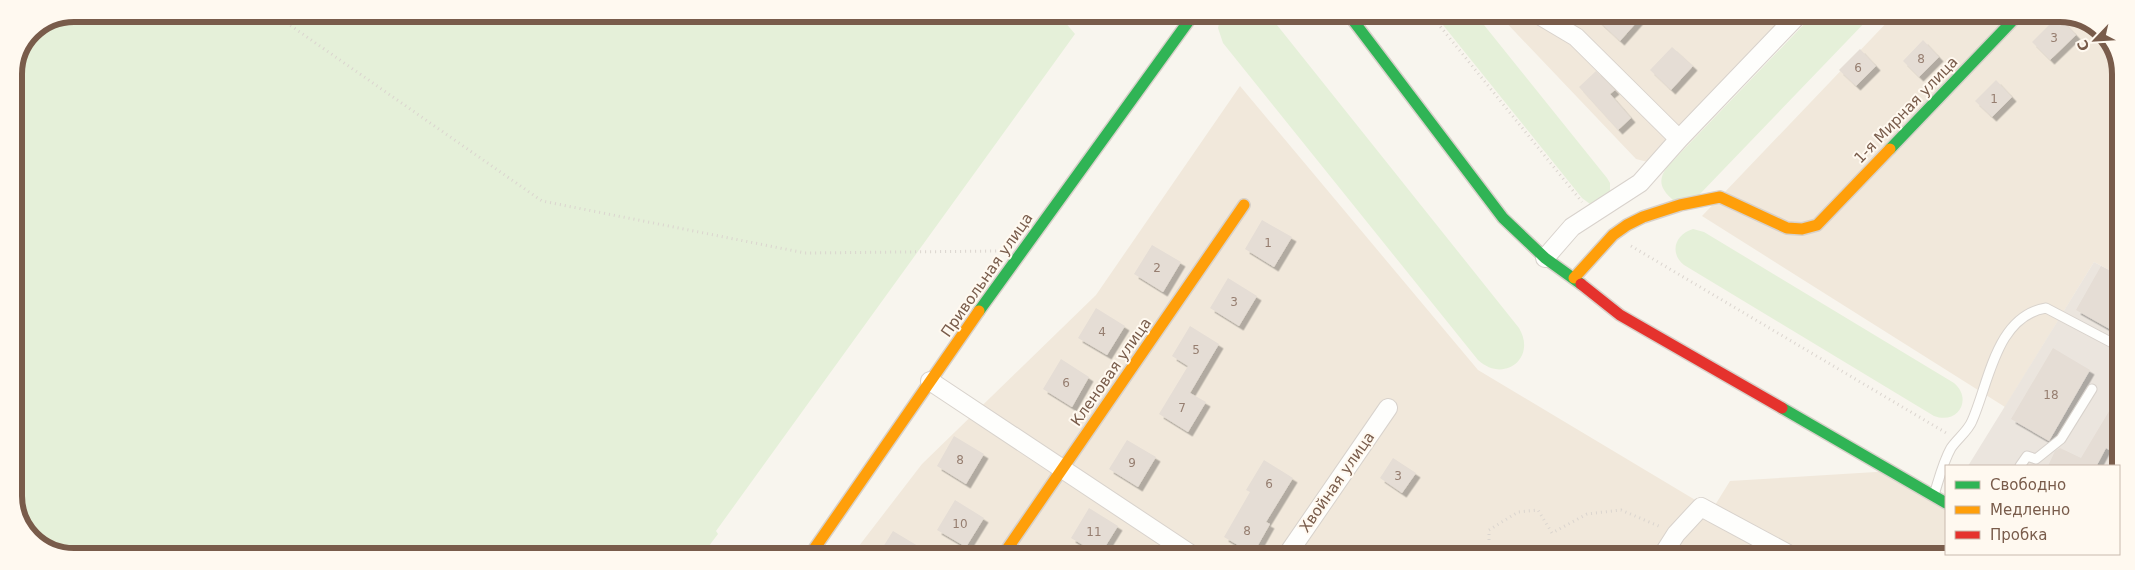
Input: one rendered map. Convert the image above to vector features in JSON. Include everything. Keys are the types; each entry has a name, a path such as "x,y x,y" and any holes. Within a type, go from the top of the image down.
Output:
{"street":[{"name":"Привольная улица","path":"815,548 1021,251 1188,22"},
{"path":"1353,22 1503,218 1545,258 1574,278 1620,315 1945,502"},
{"path":"1551,22 1576,37 1679,139"},
{"path":"1545,258 1572,227 1640,183 1679,139 1792,22"},
{"name":"1-я Мирная улица","path":"1613,235 1643,217 1680,205 1720,198 1787,228 1802,229 1817,225 2011,22"},
{"name":"Кленовая улица","path":"1008,548 1244,205"},
{"path":"1574,278 1613,235"},
{"path":"930,381 1181,548"},
{"name":"Хвойная улица","path":"1292,548 1388,408"},
{"path":"1667,548 1676,534 1701,507 1777,548"}],"lane":[{"path":"1934,495 1946,458 1957,440 1972,424 2001,344 2013,327 2036,310 2046,308 2112,343"},
{"path":"2021,465 2027,456 2036,459 2061,440 2092,388"}],"path":[{"path":"285,22 542,201 805,253 1021,251"},
{"path":"1437,22 1592,214"},
{"path":"1613,235 1957,440"},
{"path":"1488,548 1489,530 1518,512 1538,510 1552,533 1587,514 1621,510 1676,534"}],"shaded area":[{"path":"1506,22 1803,22 1667,167 1636,159"},
{"path":"1887,22 2060,22 2074,24 2092,33 2104,46 2109,55 2112,72 2112,272 2094,262 2005,407 1702,216"},
{"path":"1240,86 1478,370 1712,510 1730,481 1892,471 1945,502 1945,548 857,548 922,464 1096,295"},
{"path":"2094,262 2112,272 2112,465 1969,465"}],"green space":[{"path":"75,22 1065,22 1075,34 716,531 718,534 707,548 75,548 55,544 43,537 26,515 23,498 22,75 26,55 31,46 46,31 55,26"},
{"path":"1219,22 1275,22 1519,328 1524,349 1521,358 1515,364 1507,368 1498,369 1488,367 1478,360 1223,43 1218,28"},
{"path":"1441,22 1482,22 1607,178 1610,183 1610,193 1595,204 1590,204 1582,198"},
{"path":"1806,22 1865,22 1698,196 1673,200 1663,188 1661,181 1667,167"},
{"path":"1693,229 1704,232 1954,383 1960,389 1962,396 1960,409 1950,417 1934,416 1684,265 1677,255 1676,244 1682,235"}],"building":[{"path":"1600,22 1637,22 1620,41"},
{"path":"2052,22 2064,23 2076,35 2050,60 2032,42"},
{"path":"1923,40 1939,57 1919,77 1903,61"},
{"path":"1672,47 1693,66 1671,90 1650,70"},
{"path":"1860,49 1876,66 1856,86 1839,70"},
{"path":"1596,71 1615,90 1610,94 1631,118 1618,130 1579,87"},
{"path":"1996,80 2012,97 1992,117 1975,101"},
{"path":"1262,220 1292,237 1274,267 1245,249"},
{"path":"1152,245 1181,262 1163,292 1134,274"},
{"path":"2101,266 2112,272 2112,330 2076,310"},
{"path":"1228,278 1257,296 1239,326 1210,308"},
{"path":"1096,308 1125,326 1107,355 1078,338"},
{"path":"1190,326 1219,344 1190,393 1206,402 1188,432 1159,414 1188,366 1172,356"},
{"path":"2053,348 2090,370 2049,441 2011,419"},
{"path":"1061,359 1089,377 1072,407 1043,389"},
{"path":"2112,406 2112,452 2106,448 2097,465 2048,465 2055,451 2060,448 2081,458"},
{"path":"954,436 984,454 966,484 937,466"},
{"path":"1127,440 1156,457 1138,487 1109,469"},
{"path":"1393,458 1416,473 1402,493 1380,478"},
{"path":"1264,460 1293,478 1266,522 1270,524 1256,548 1243,548 1224,537 1250,492 1246,490"},
{"path":"955,500 984,518 966,547 937,530"},
{"path":"1089,508 1118,526 1104,548 1088,548 1071,538"},
{"path":"893,531 921,548 882,548"}],"traffic: fast":[{"path":"979,311 1188,22"},
{"path":"1354,22 1503,218 1545,258 1581,284"},
{"path":"1890,149 2011,22"},
{"path":"1782,408 1945,502"}],"traffic: slow":[{"path":"1574,278 1613,235 1627,225 1643,217 1680,205 1720,197 1787,228 1802,229 1817,225 1890,149"},
{"path":"1008,548 1244,205"},
{"path":"815,548 979,311"}],"traffic: jam":[{"path":"1581,284 1620,315 1782,408"}]}
